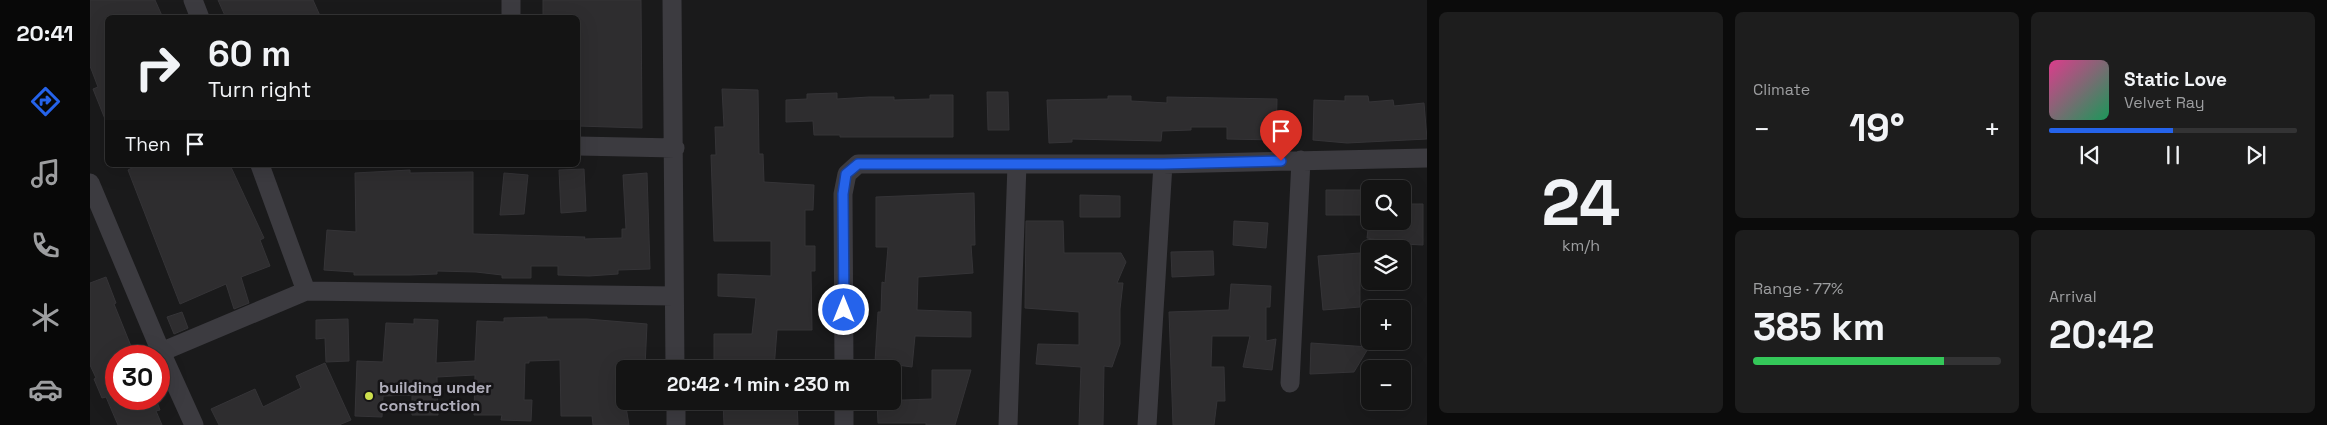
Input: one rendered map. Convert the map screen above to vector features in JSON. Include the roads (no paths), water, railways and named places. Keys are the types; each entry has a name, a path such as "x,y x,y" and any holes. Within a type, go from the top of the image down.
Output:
{"street":[{"path":"193,0 199,15"},
{"path":"511,0 511,15"},
{"path":"672,0 675,148 675,360"},
{"path":"580,146 675,148"},
{"path":"844,360 843,194 846,174 858,164 1163,164 1427,158"},
{"path":"1290,384 1301,160"},
{"path":"1008,425 1017,164"},
{"path":"1147,425 1163,164"},
{"path":"261,167 306,291"},
{"path":"90,184 159,345"},
{"path":"170,349 306,291 674,296"},
{"path":"170,370 194,425"},
{"path":"676,410 676,425"},
{"path":"844,410 844,425"}],"place":[{"name":"building under construction","path":"369,396"}]}
